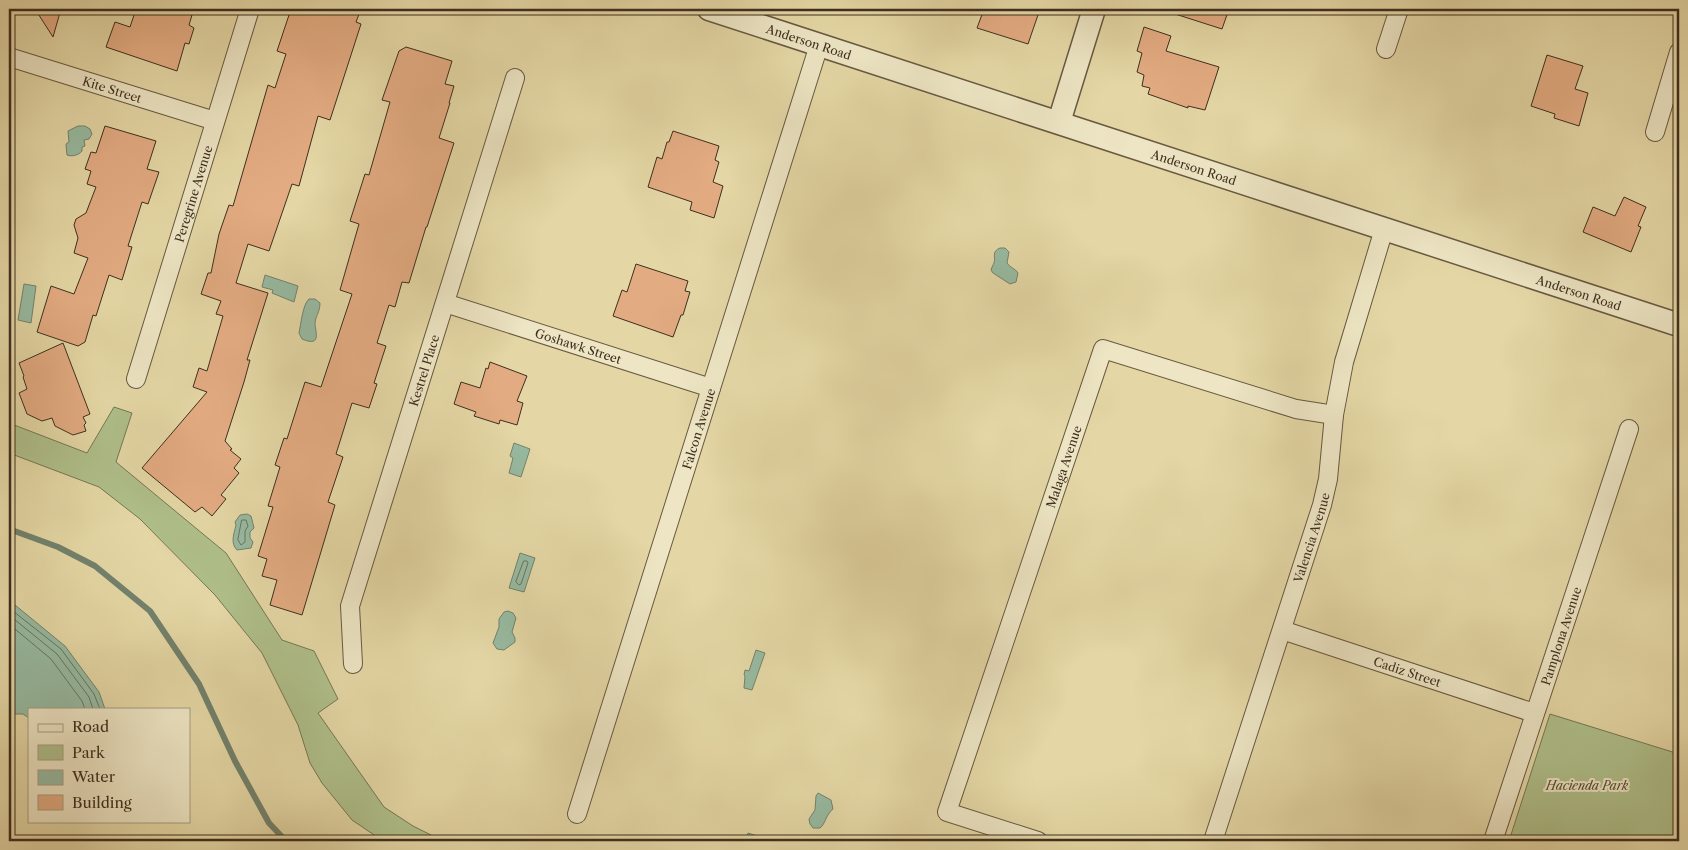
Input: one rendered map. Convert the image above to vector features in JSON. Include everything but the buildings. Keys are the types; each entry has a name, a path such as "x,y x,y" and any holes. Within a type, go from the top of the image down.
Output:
{"street":[{"name":"Peregrine Avenue","path":"136,379 250,9"},
{"name":"Anderson Road","path":"709,9 1679,325"},
{"path":"1059,122 1094,9"},
{"path":"1386,49 1399,9"},
{"name":"Falcon Avenue","path":"577,814 819,45"},
{"path":"1654,132 1679,52"},
{"name":"Kite Street","path":"9,57 215,121"},
{"name":"Kestrel Place","path":"354,664 350,606 515,78"},
{"name":"Valencia Avenue","path":"1213,841 1324,497 1328,479 1334,415 1344,362 1384,229"},
{"name":"Goshawk Street","path":"445,303 710,388"},
{"name":"Malaga Avenue","path":"1038,841 948,812 1103,349 1296,409 1334,415"},
{"name":"Pamplona Avenue","path":"1493,841 1629,430"},
{"name":"Cadiz Street","path":"1282,630 1534,714"}],"green space":[{"path":"114,407 132,413 116,462 226,553 282,640 314,651 338,699 318,713 384,807 413,826 443,841 383,841 352,820 322,783 310,763 298,725 262,653 215,595 140,519 99,487 9,453 9,423 87,453"},
{"name":"Hacienda Park","path":"1550,714 1679,754 1679,841 1509,841"}],"water":[{"path":"78,126 85,126 90,129 92,134 89,139 84,140 85,146 82,147 81,152 73,156 67,155 68,131"},
{"path":"1000,248 1005,248 1009,252 1007,263 1018,273 1016,282 1010,284 991,270 995,253"},
{"path":"265,275 298,286 294,302 272,293 273,290 262,287"},
{"path":"24,284 36,286 31,323 18,320"},
{"path":"309,299 315,299 320,303 315,321 316,338 312,341 302,339 299,333 304,309"},
{"path":"514,443 530,449 521,477 509,473 513,458 510,456"},
{"path":"247,514 251,516 254,528 250,532 250,538 253,542 251,548 237,550 233,541 235,522 240,515"},
{"path":"520,553 535,558 524,592 509,588"},
{"path":"9,602 65,646 99,692 105,708 28,708 28,717 23,714 9,714"},
{"path":"504,612 513,613 516,618 512,632 515,642 504,650 497,649 493,643 499,627 499,619"},
{"path":"756,650 765,653 752,690 744,688 744,675 745,670 749,671"},
{"path":"818,793 831,800 833,809 820,828 813,828 809,819 815,810"},
{"path":"748,833 773,841 745,841"}],"waterway":[{"path":"9,529 58,547 95,566 150,611 199,684 235,761 269,823 286,841"}]}
